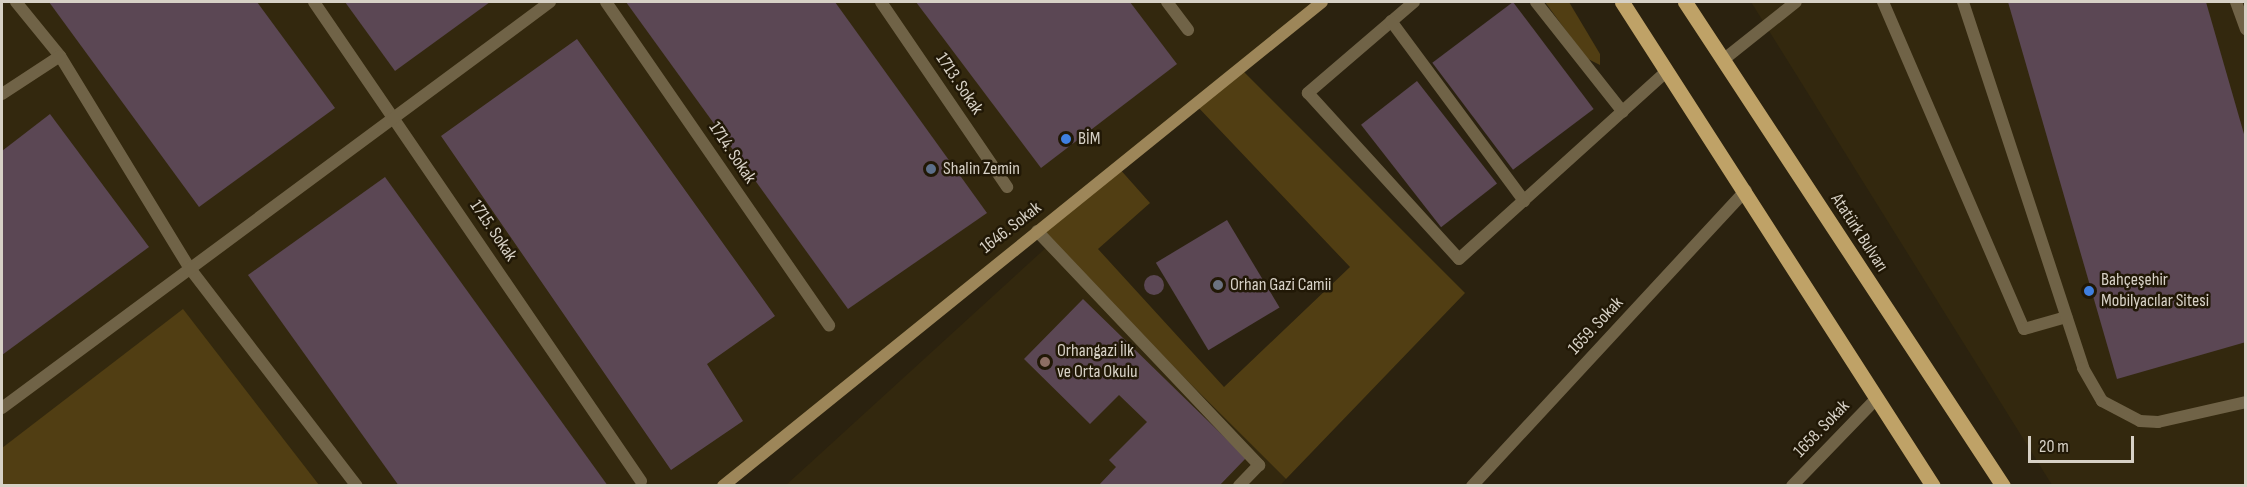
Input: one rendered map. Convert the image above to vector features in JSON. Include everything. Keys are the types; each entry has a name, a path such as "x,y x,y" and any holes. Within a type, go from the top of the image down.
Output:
{"main road":[{"path":"1622,2 1746,190 1933,486"},
{"name":"Atatürk Bulvarı","path":"1685,2 2003,486"}],"street":[{"path":"16,2 60,56 188,266 357,486"},
{"name":"1715. Sokak","path":"314,2 640,481"},
{"path":"2,408 188,266 550,2"},
{"name":"1714. Sokak","path":"606,2 829,325"},
{"name":"1713. Sokak","path":"880,2 1007,187"},
{"path":"1167,2 1188,30"},
{"name":"1646. Sokak","path":"723,486 1322,2"},
{"path":"1414,2 1308,93 1459,259 1667,71"},
{"path":"1536,2 1623,112"},
{"path":"1723,60 1796,2"},
{"path":"1883,2 2025,329 2066,317"},
{"path":"1963,2 2083,368 2113,410 2140,421 2177,421 2246,402"},
{"path":"2236,2 2246,29"},
{"path":"1391,21 1524,201"},
{"path":"2,94 60,56"},
{"name":"1659. Sokak","path":"1472,486 1746,190"},
{"path":"1037,231 1259,465 1239,486"},
{"name":"1658. Sokak","path":"1792,486 1878,398"}],"shaded area":[{"path":"2,2 1322,2 723,486 2,485"},
{"path":"1545,2 1569,2 1600,54 1600,65 1586,58"},
{"name":"Bahçeşehir Mobilyacılar Sitesi","path":"1751,2 2245,2 2245,485 2052,485"},
{"path":"1241,69 1465,293 1286,479 1037,231 1118,167 1150,203 1098,249 1224,387 1350,267 1196,105"},
{"name":"Orhangazi İlk ve Orta Okulu","path":"1050,244 1286,479 1280,486 785,486"},
{"path":"183,309 319,485 2,485 2,448"}],"building":[{"path":"49,2 257,2 335,108 199,207"},
{"path":"345,2 490,2 395,71"},
{"path":"626,2 835,2 987,213 848,309"},
{"path":"916,2 1130,2 1177,64 1041,168"},
{"path":"1513,2 1594,109 1513,170 1432,63"},
{"path":"2008,2 2206,2 2246,141 2246,342 2117,379"},
{"path":"577,39 775,316 707,364 743,421 671,470 441,136"},
{"path":"1417,81 1497,183 1441,227 1361,125"},
{"path":"50,114 149,247 2,355 2,151"},
{"path":"385,177 608,486 399,486 248,275"},
{"name":"Orhan Gazi Camii","path":"1227,220 1280,307 1208,350 1156,263"},
{"path":"1154,275 1161,278 1164,285 1161,292 1154,295 1147,292 1144,285 1147,278"},
{"path":"1083,299 1246,458 1219,486 1098,486 1116,467 1109,460 1147,422 1119,395 1090,424 1024,359"}],"place":[{"name":"BİM","path":"1066,139"},
{"name":"Shalin Zemin","path":"931,169"},
{"name":"Orhan Gazi Camii","path":"1218,285"},
{"name":"Bahçeşehir Mobilyacılar Sitesi","path":"2089,291"},
{"name":"Orhangazi İlk ve Orta Okulu","path":"1045,362"}]}
